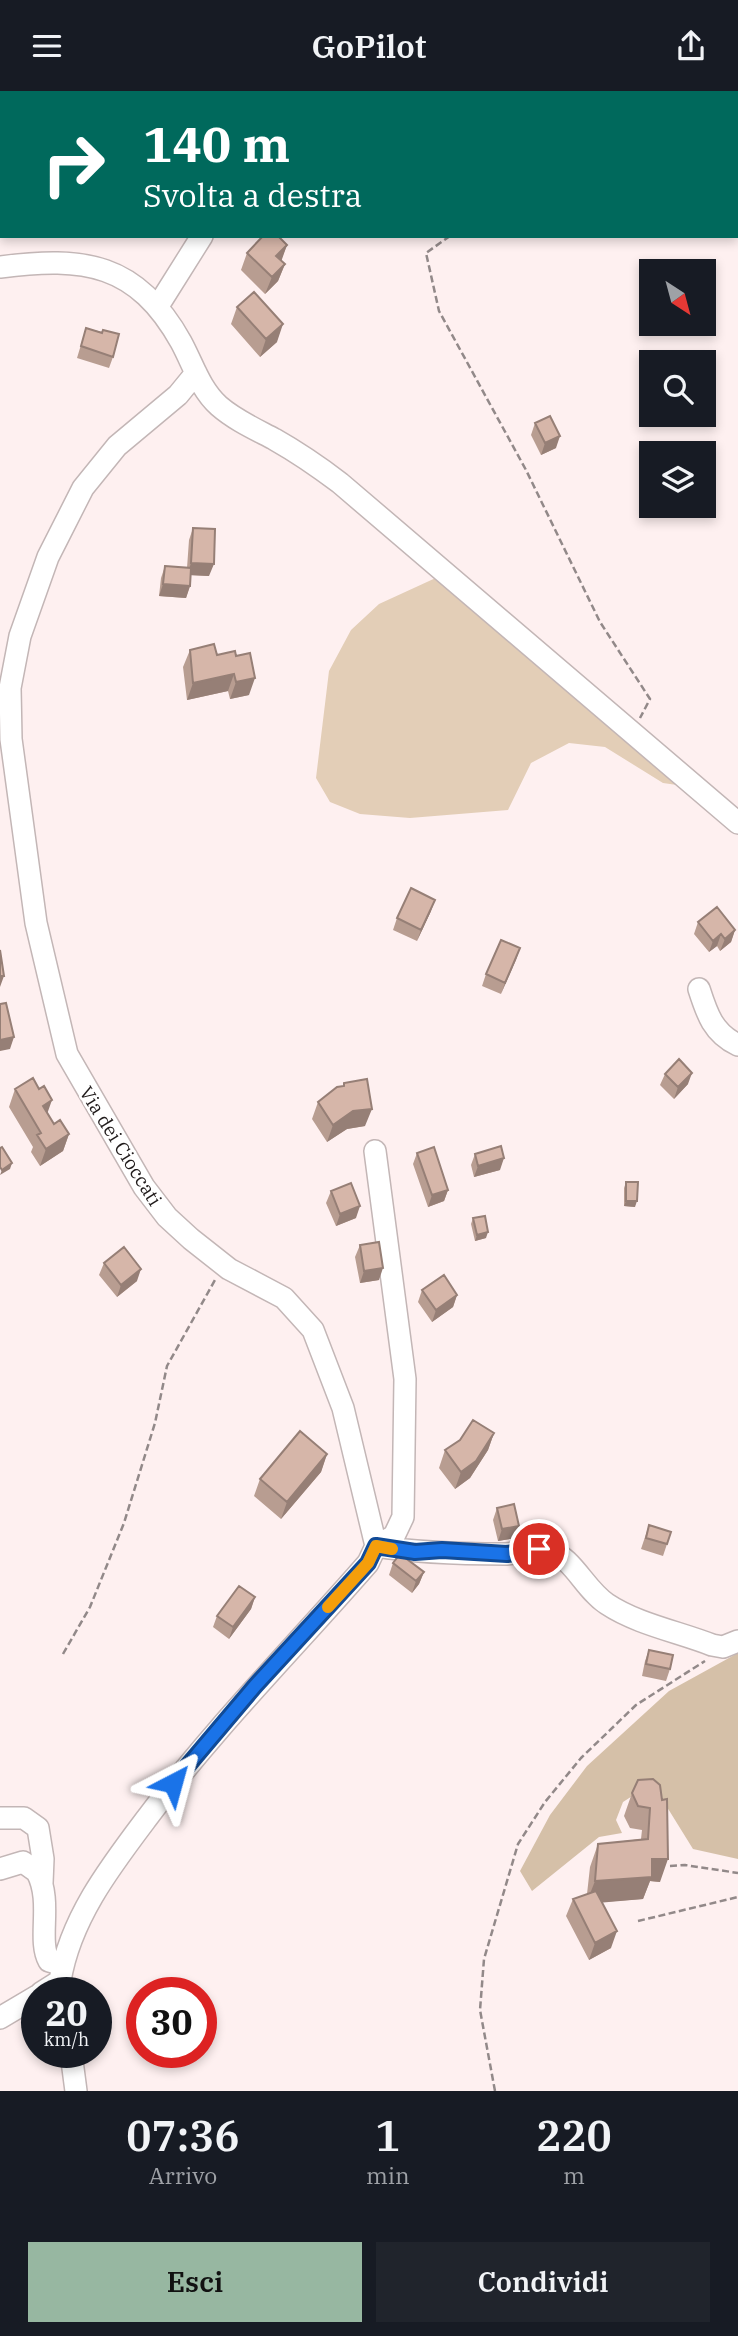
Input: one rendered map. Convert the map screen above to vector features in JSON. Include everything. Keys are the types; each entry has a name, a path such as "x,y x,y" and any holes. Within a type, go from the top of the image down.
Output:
{"street":[{"path":"158,306 201,238"},
{"path":"0,267 48,261 85,265 124,279 158,306 196,373 219,406 326,472 738,823"},
{"name":"Via dei Cioccati","path":"196,373 178,395 111,453 90,479 64,521 37,585 16,651 10,688 11,739 38,935 67,1054 79,1079 151,1197 178,1228 224,1265 284,1298 313,1330 343,1408 376,1546"},
{"path":"699,989 712,1025 738,1045"},
{"path":"63,1977 92,1896 119,1854 228,1716 368,1563 376,1546 394,1537 403,1517 405,1379 375,1151"},
{"path":"376,1546 415,1552 442,1550 507,1554 545,1549 564,1559 595,1595 611,1607 712,1645 723,1647 738,1641"},
{"path":"0,1818 24,1818 38,1828 43,1850 45,1953 60,1977"},
{"path":"0,1869 18,1862 26,1863 34,1868 42,1883"},
{"path":"0,2018 21,2005"},
{"path":"73,2068 76,2091"}],"path":[{"path":"447,238 426,253 439,311 526,470 600,622 650,699 629,731"},
{"path":"63,1654 90,1607 124,1523 155,1423 167,1366 224,1265"},
{"path":"495,2091 480,2010 484,1959 518,1844 545,1802 581,1758 636,1705 705,1660"},
{"path":"670,1866 685,1865 738,1873"},
{"path":"638,1921 738,1897"}],"shaded area":[{"path":"440,576 677,785 663,783 605,747 569,743 531,763 508,810 410,818 360,814 330,802 316,778 329,671 351,630 379,604"},
{"path":"738,1653 738,1859 693,1849 662,1799 640,1791 623,1802 616,1820 622,1833 599,1837 532,1891 520,1871 550,1815 587,1766 669,1691"}],"building":[{"path":"261,238 280,238 287,245 276,256 285,264 272,277 247,253"},
{"path":"254,292 283,324 266,339 237,307"},
{"path":"86,328 119,334 113,357 81,346"},
{"path":"550,416 560,436 545,443 535,423"},
{"path":"193,528 215,529 214,564 191,563"},
{"path":"165,566 191,568 190,586 163,584"},
{"path":"214,644 217,655 235,651 236,656 250,653 255,678 236,682 234,674 193,683 190,650"},
{"path":"411,888 435,900 421,930 397,918"},
{"path":"717,907 735,930 725,939 721,934 713,941 698,922"},
{"path":"501,940 520,948 505,983 486,974"},
{"path":"0,950 4,976 0,976"},
{"path":"6,1003 14,1037 0,1040 0,1004"},
{"path":"679,1059 692,1073 678,1087 665,1074"},
{"path":"33,1078 39,1089 44,1086 52,1100 43,1106 54,1124 60,1120 69,1134 46,1149 37,1135 41,1133 15,1089"},
{"path":"367,1079 372,1109 353,1111 333,1125 318,1102 337,1087 344,1086 344,1083"},
{"path":"501,1146 504,1158 478,1166 475,1154"},
{"path":"2,1147 12,1163 2,1170 0,1148"},
{"path":"434,1147 448,1190 432,1195 417,1153"},
{"path":"626,1182 638,1182 637,1201 626,1201"},
{"path":"351,1183 360,1206 340,1214 331,1191"},
{"path":"485,1216 488,1232 477,1235 473,1218"},
{"path":"379,1242 383,1268 364,1271 360,1245"},
{"path":"124,1247 141,1269 121,1285 104,1263"},
{"path":"444,1275 457,1295 436,1310 422,1290"},
{"path":"473,1420 494,1433 476,1461 461,1472 445,1450 460,1440"},
{"path":"300,1431 327,1454 287,1502 260,1479"},
{"path":"514,1504 519,1526 502,1529 497,1508"},
{"path":"649,1525 671,1532 667,1544 646,1538"},
{"path":"400,1554 424,1572 416,1581 393,1563"},
{"path":"239,1586 255,1597 233,1627 217,1616"},
{"path":"649,1650 673,1655 670,1669 646,1664"},
{"path":"653,1779 660,1785 662,1800 667,1799 668,1859 652,1859 652,1877 595,1881 598,1844 648,1839 650,1808 638,1806 632,1793 638,1780"},
{"path":"596,1891 617,1931 595,1943 573,1899"}],"slow traffic":[{"path":"328,1607 368,1563 376,1546 392,1549"}],"route":[{"path":"173,1783 255,1686 368,1563 376,1546 415,1552 442,1550 507,1554 539,1549"}]}
